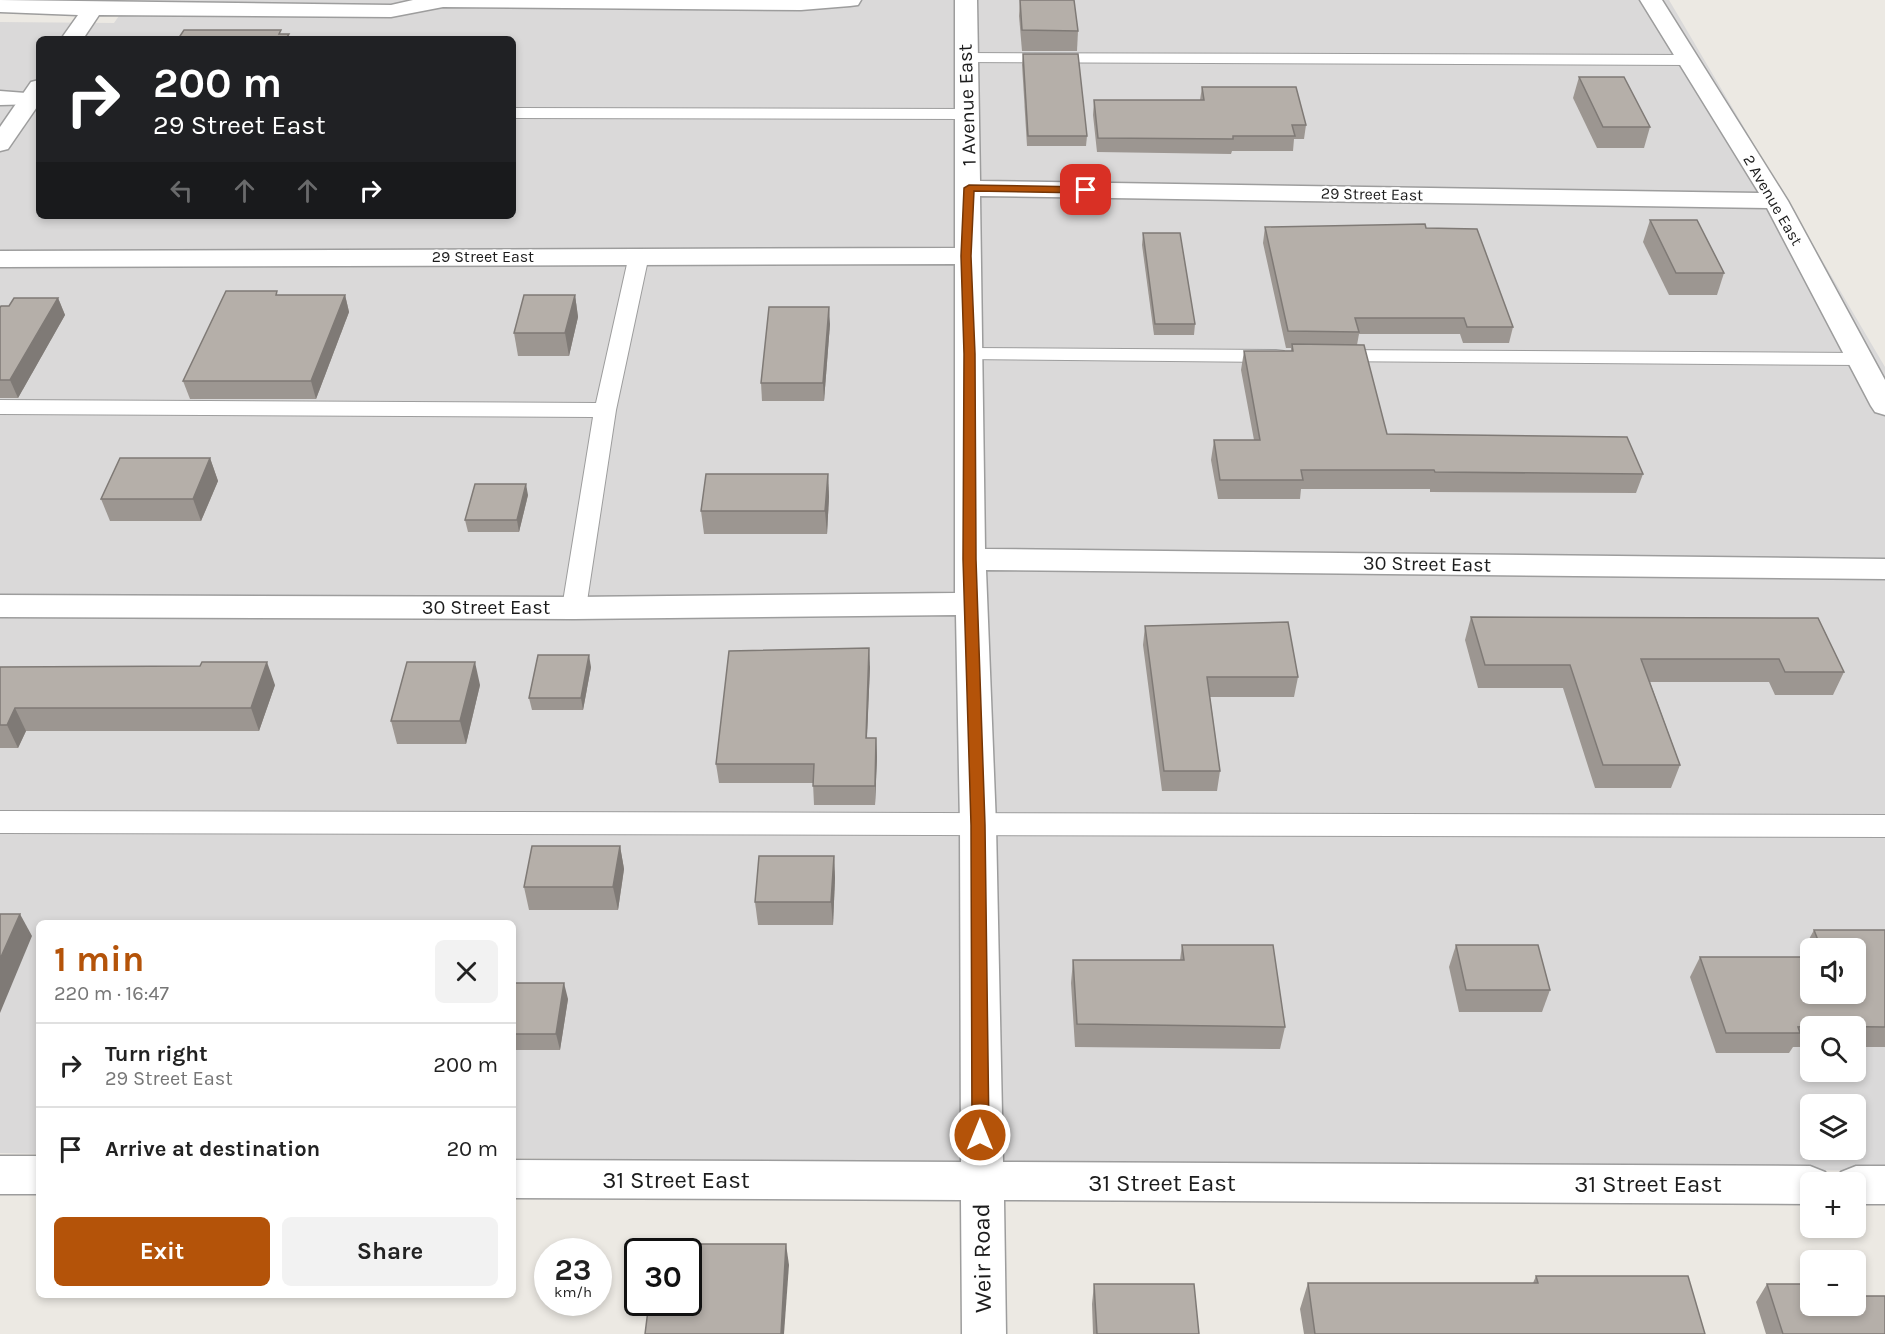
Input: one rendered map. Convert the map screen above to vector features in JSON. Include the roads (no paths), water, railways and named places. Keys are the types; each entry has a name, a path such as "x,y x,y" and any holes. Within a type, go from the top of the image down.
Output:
{"street":[{"path":"0,6 96,5 390,11 437,1 801,4 850,0"},
{"name":"1 Avenue East","path":"966,0 964,58 969,188 966,256 970,559 978,825 981,1182"},
{"name":"2 Avenue East","path":"1651,0 1686,60 1776,201 1885,406"},
{"path":"74,36 96,5"},
{"path":"0,98 33,102"},
{"path":"0,144 33,102"},
{"name":"29 Street East","path":"969,188 1776,201"},
{"name":"29 Street East","path":"0,259 639,255 966,256"},
{"name":"30 Street East","path":"970,559 1885,569"},
{"name":"30 Street East","path":"0,606 574,608 971,604"},
{"path":"0,1175 36,1175"},
{"name":"31 Street East","path":"516,1179 1800,1185"},
{"name":"Weir Road","path":"981,1182 984,1334"},
{"path":"1866,1185 1885,1185"}],"lane":[{"path":"964,58 1686,60"},
{"path":"516,113 966,114"},
{"path":"574,608 604,410 639,255"},
{"path":"969,354 1859,359"},
{"path":"0,408 604,410"},
{"path":"0,822 1885,826"}]}
